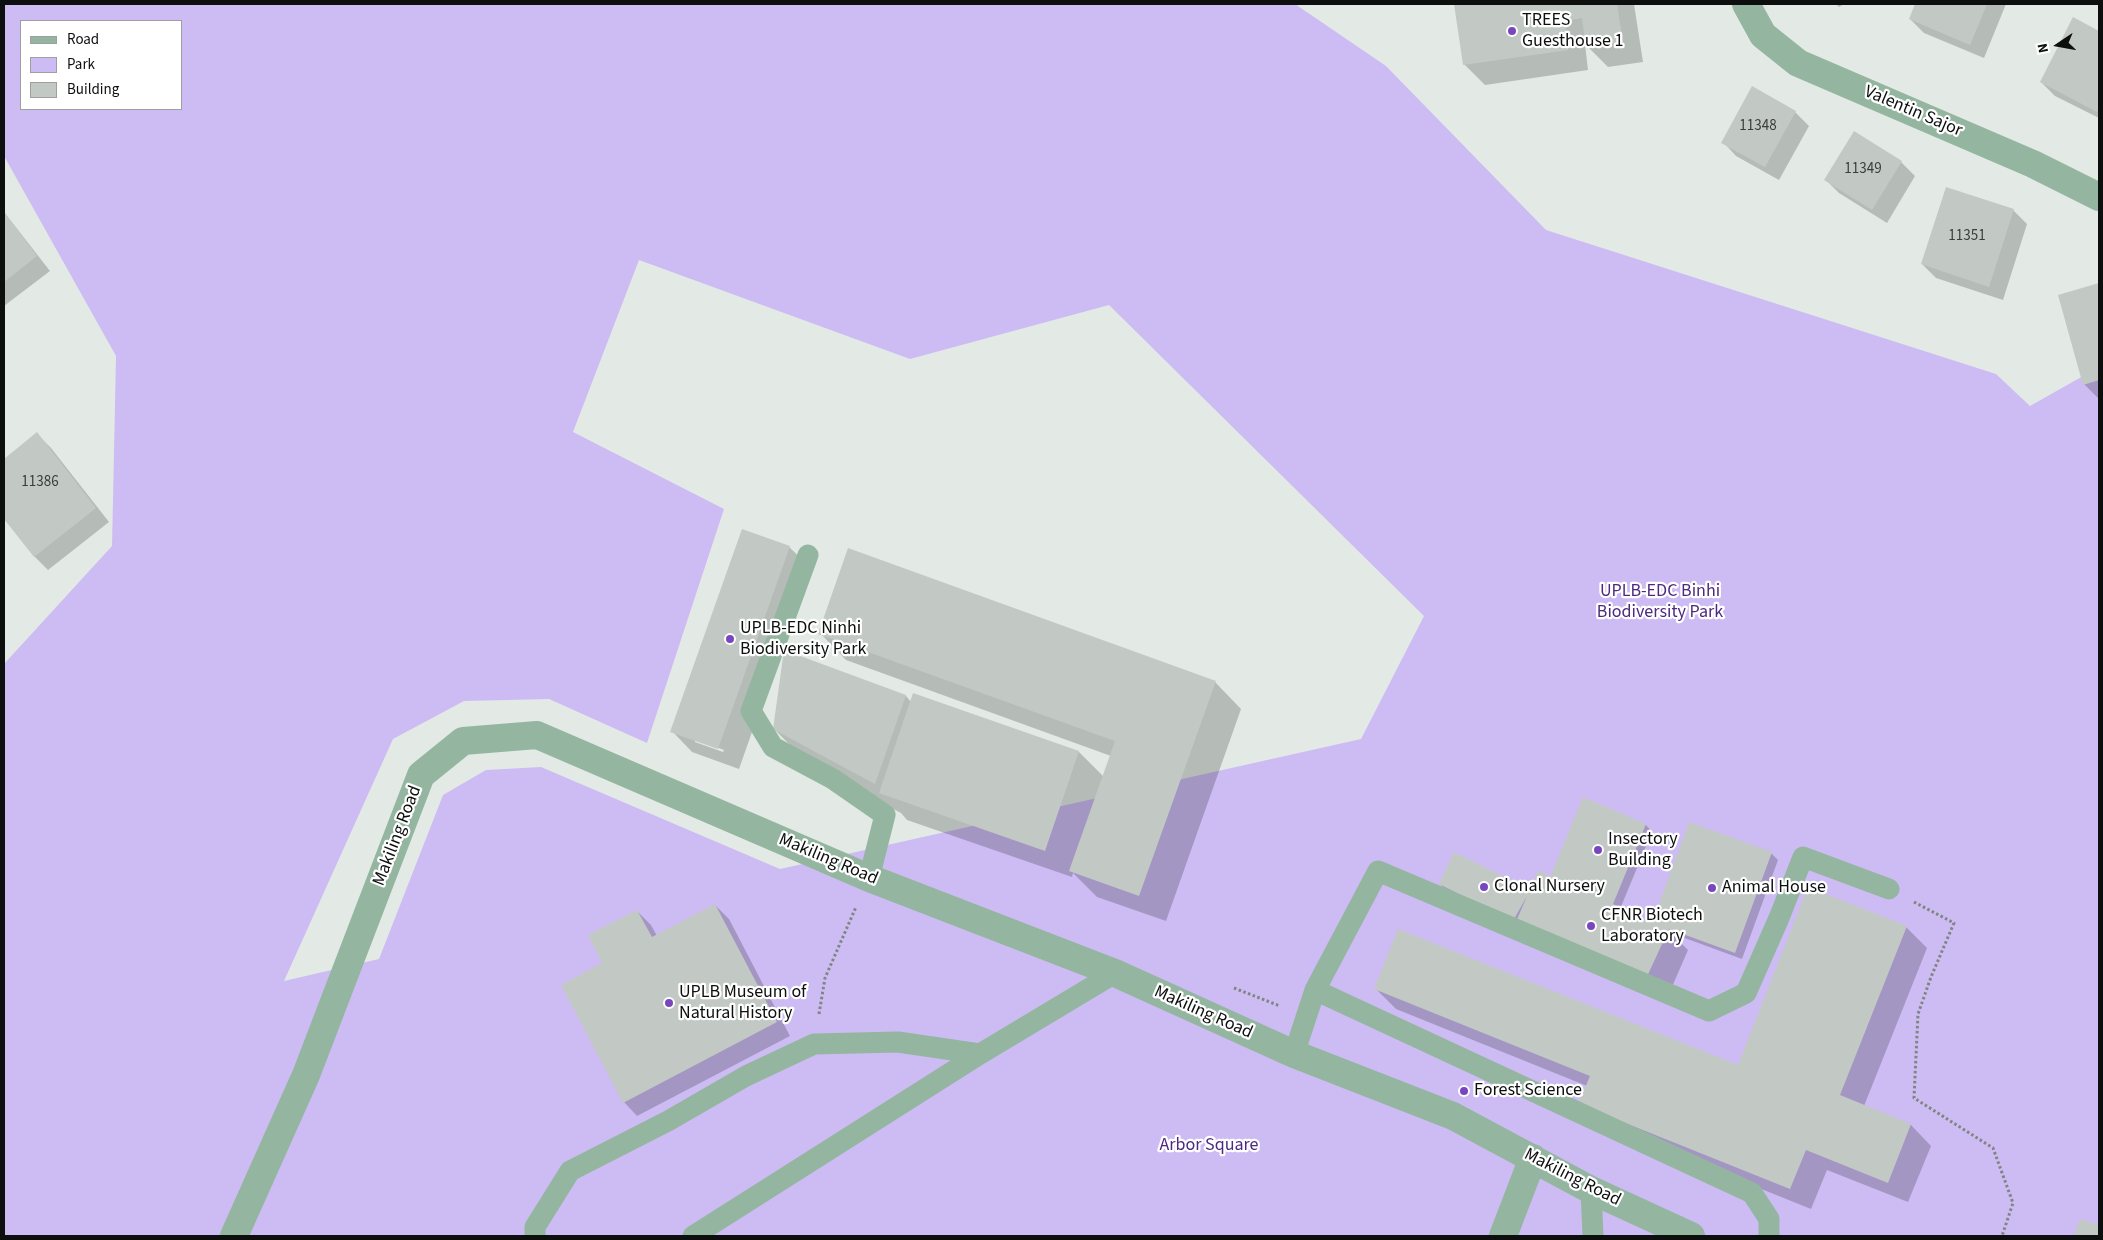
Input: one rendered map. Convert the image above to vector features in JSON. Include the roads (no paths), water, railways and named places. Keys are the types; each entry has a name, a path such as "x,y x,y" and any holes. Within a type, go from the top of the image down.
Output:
{"street":[{"name":"Valentin Sajor","path":"1746,4 1763,34 1798,63 2033,164 2099,197"},
{"name":"Makiling Road","path":"234,1236 306,1075 421,775 463,742 537,735 864,889 1115,973 1294,1054 1452,1116 1591,1190 1691,1236"},
{"path":"1504,1236 1533,1158"}],"lane":[{"path":"808,554 751,711 773,748 834,779 885,815 864,889"},
{"path":"1294,1054 1315,990 1378,871 1709,1011 1746,993 1803,857 1889,889"},
{"path":"693,1236 980,1054 1115,973"},
{"path":"1315,990 1752,1192 1769,1219 1769,1236"},
{"path":"536,1236 536,1227 570,1171 668,1121 746,1076 814,1044 898,1042 980,1054"},
{"path":"1591,1190 1593,1236"}],"place":[{"name":"TREES Guesthouse 1","path":"1512,31"},
{"name":"UPLB-EDC Ninhi Biodiversity Park","path":"730,639"},
{"name":"Insectory Building","path":"1598,850"},
{"name":"Clonal Nursery","path":"1484,887"},
{"name":"Animal House","path":"1712,888"},
{"name":"CFNR Biotech Laboratory","path":"1591,926"},
{"name":"UPLB Museum of Natural History","path":"669,1003"},
{"name":"Forest Science","path":"1464,1091"}],"park label":[{"name":"UPLB-EDC Binhi Biodiversity Park","path":"1660,602"},
{"name":"Arbor Square","path":"1209,1146"}]}
